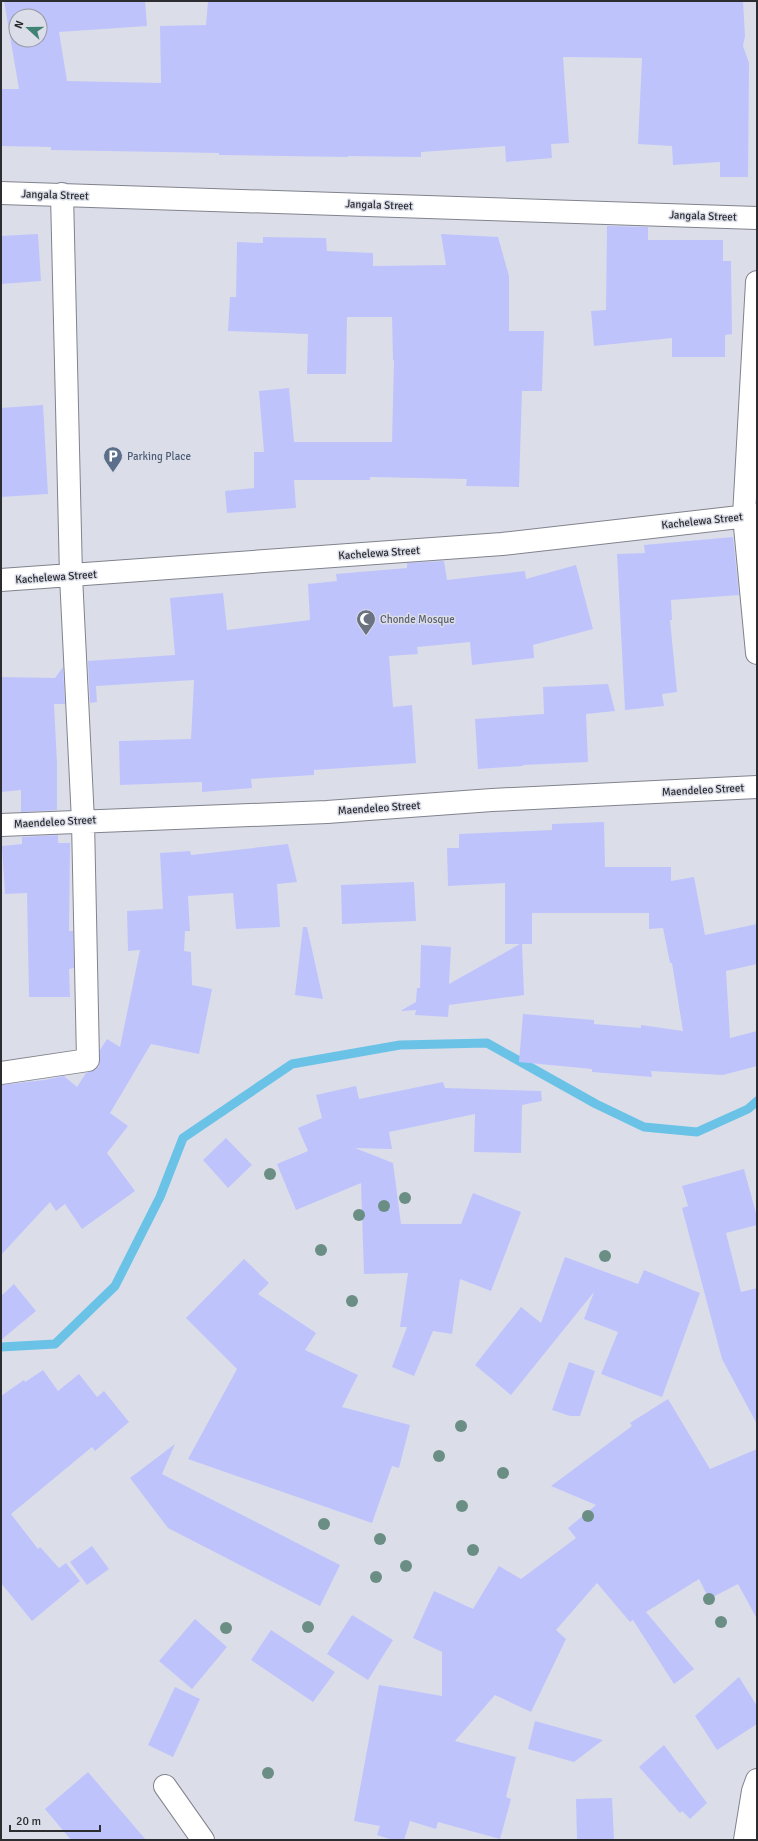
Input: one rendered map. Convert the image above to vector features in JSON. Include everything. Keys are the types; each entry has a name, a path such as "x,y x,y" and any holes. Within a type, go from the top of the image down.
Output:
{"street":[{"name":"Jangala Street","path":"1,193 757,218"},
{"path":"1,1072 88,1060 83,821 71,576 62,194"},
{"path":"757,282 750,516 757,653"},
{"name":"Kachelewa Street","path":"1,580 502,544 750,516"},
{"name":"Maendeleo Street","path":"1,825 327,812 492,800 757,787"},
{"path":"745,1840 753,1791 757,1780"},
{"path":"165,1786 203,1840"}],"building":[{"path":"4,1 145,1 147,26 59,32 67,81 161,83 160,26 206,25 208,1 743,1 745,36 743,46 749,63 748,177 720,177 720,162 673,165 672,146 638,144 642,58 563,57 569,143 551,144 552,158 506,162 505,146 421,152 421,157 348,157 51,150 51,147 1,146 1,89 19,89 12,48 48,48 48,8 8,8 8,24"},
{"path":"607,226 648,227 648,240 723,240 723,261 731,261 732,334 725,335 725,357 672,357 672,338 594,346 591,311 606,310"},
{"path":"38,234 41,281 1,284 1,236"},
{"path":"441,234 498,237 509,276 509,331 544,331 542,391 522,391 519,487 466,486 467,479 370,477 370,480 294,480 296,508 227,513 225,491 254,488 254,452 264,452 259,391 289,388 294,442 392,442 394,360 392,317 347,317 346,374 307,374 308,334 228,331 230,297 236,297 237,242 263,243 263,237 326,238 327,251 373,253 373,266 446,265"},
{"path":"43,405 48,494 1,497 1,408"},
{"path":"733,537 739,595 671,600 672,620 670,620 677,692 662,694 664,706 625,710 617,554 645,553 644,545"},
{"path":"444,561 447,580 525,571 526,579 576,565 593,629 533,645 534,658 472,665 470,642 417,647 418,654 389,656 393,707 412,705 416,763 314,770 314,775 251,779 252,788 202,792 202,782 120,785 119,741 191,739 194,680 96,686 97,702 90,703 88,661 175,655 170,598 223,593 227,630 310,620 308,584 337,581 336,574 407,568 407,563"},
{"path":"63,667 65,704 54,704 57,763 57,810 21,812 21,790 1,792 1,677 55,678"},
{"path":"608,684 615,711 586,714 588,762 478,769 475,719 544,714 543,687"},
{"path":"604,822 605,867 671,867 671,881 694,877 705,935 757,924 757,964 726,971 730,1038 757,1031 757,1066 723,1075 651,1071 652,1077 592,1072 592,1069 519,1062 523,1014 594,1020 594,1024 641,1028 641,1025 683,1031 672,963 670,963 663,928 649,929 649,913 532,913 532,944 522,944 524,995 449,1005 448,1017 415,1015 416,1010 402,1011 416,1002 417,988 420,988 421,945 451,947 449,984 520,944 505,944 505,883 448,886 447,848 459,848 459,834 552,830 552,824"},
{"path":"58,835 58,843 70,843 69,931 73,931 74,968 69,969 70,997 29,997 27,893 5,894 2,846 22,844 22,837"},
{"path":"288,844 297,882 277,884 280,927 236,929 233,893 188,896 190,931 185,931 184,951 191,952 192,985 212,989 199,1054 151,1044 110,1113 128,1126 107,1153 135,1191 82,1229 65,1204 56,1211 50,1202 1,1255 1,1085 64,1076 77,1087 86,1073 95,1070 99,1066 100,1050 107,1039 120,1047 140,950 128,951 127,911 163,909 160,853 190,851 191,855"},
{"path":"414,882 416,921 342,924 341,885"},
{"path":"303,927 307,927 323,999 295,995"},
{"path":"443,1082 445,1088 541,1091 542,1101 522,1105 521,1153 474,1152 475,1114 389,1132 392,1149 355,1148 393,1163 401,1224 461,1224 473,1193 521,1212 491,1291 460,1279 452,1334 433,1331 414,1376 392,1367 407,1327 400,1327 408,1273 364,1274 361,1183 296,1210 277,1164 308,1151 298,1128 322,1118 316,1095 356,1086 359,1099"},
{"path":"226,1138 252,1165 228,1188 203,1160"},
{"path":"744,1169 757,1217 757,1225 726,1233 741,1292 757,1288 757,1424 722,1359 682,1208 688,1206 682,1186"},
{"path":"565,1257 638,1284 644,1270 700,1293 662,1397 601,1374 618,1332 584,1319 594,1292 511,1395 475,1365 521,1307 541,1323"},
{"path":"244,1259 269,1283 258,1294 316,1333 305,1350 358,1375 342,1407 410,1425 399,1468 392,1466 372,1523 188,1459 237,1369 186,1318"},
{"path":"14,1284 36,1311 1,1340 1,1296"},
{"path":"569,1362 595,1371 580,1416 570,1416 552,1410"},
{"path":"43,1370 58,1391 79,1374 97,1397 104,1391 129,1422 95,1451 92,1447 11,1514 38,1549 40,1547 59,1568 66,1563 80,1581 32,1621 1,1583 1,1396 24,1380 25,1382"},
{"path":"668,1399 710,1469 757,1449 757,1619 738,1584 709,1599 699,1579 646,1612 694,1669 674,1684 633,1620 630,1622 597,1583 556,1630 566,1639 531,1712 495,1695 455,1741 516,1757 506,1797 511,1799 500,1839 438,1822 436,1829 410,1821 404,1840 393,1840 377,1835 380,1826 354,1821 379,1685 442,1696 442,1652 413,1638 434,1591 473,1609 499,1566 521,1579 576,1538 568,1528 596,1505 551,1486 632,1426 630,1423"},
{"path":"175,1444 162,1474 340,1565 320,1606 168,1528 130,1478"},
{"path":"92,1546 109,1569 87,1585 70,1562"},
{"path":"352,1615 393,1640 368,1680 327,1654"},
{"path":"195,1619 227,1647 192,1689 159,1661"},
{"path":"271,1630 335,1672 313,1702 251,1660"},
{"path":"739,1677 757,1706 757,1724 717,1750 695,1716"},
{"path":"175,1687 200,1699 173,1757 148,1745"},
{"path":"535,1721 603,1740 574,1762 528,1749"},
{"path":"664,1745 707,1803 690,1819 682,1811 680,1813 639,1767"},
{"path":"88,1772 146,1840 71,1840 45,1809"},
{"path":"612,1798 614,1839 577,1840 576,1799"}],"waterway":[{"path":"1,1347 55,1344 115,1286 160,1197 183,1138 292,1064 400,1045 487,1043 596,1104 644,1127 697,1132 748,1109 757,1101"}],"place":[{"name":"Parking Place","path":"113,473"},
{"name":"Chonde Mosque","path":"366,636"}]}
